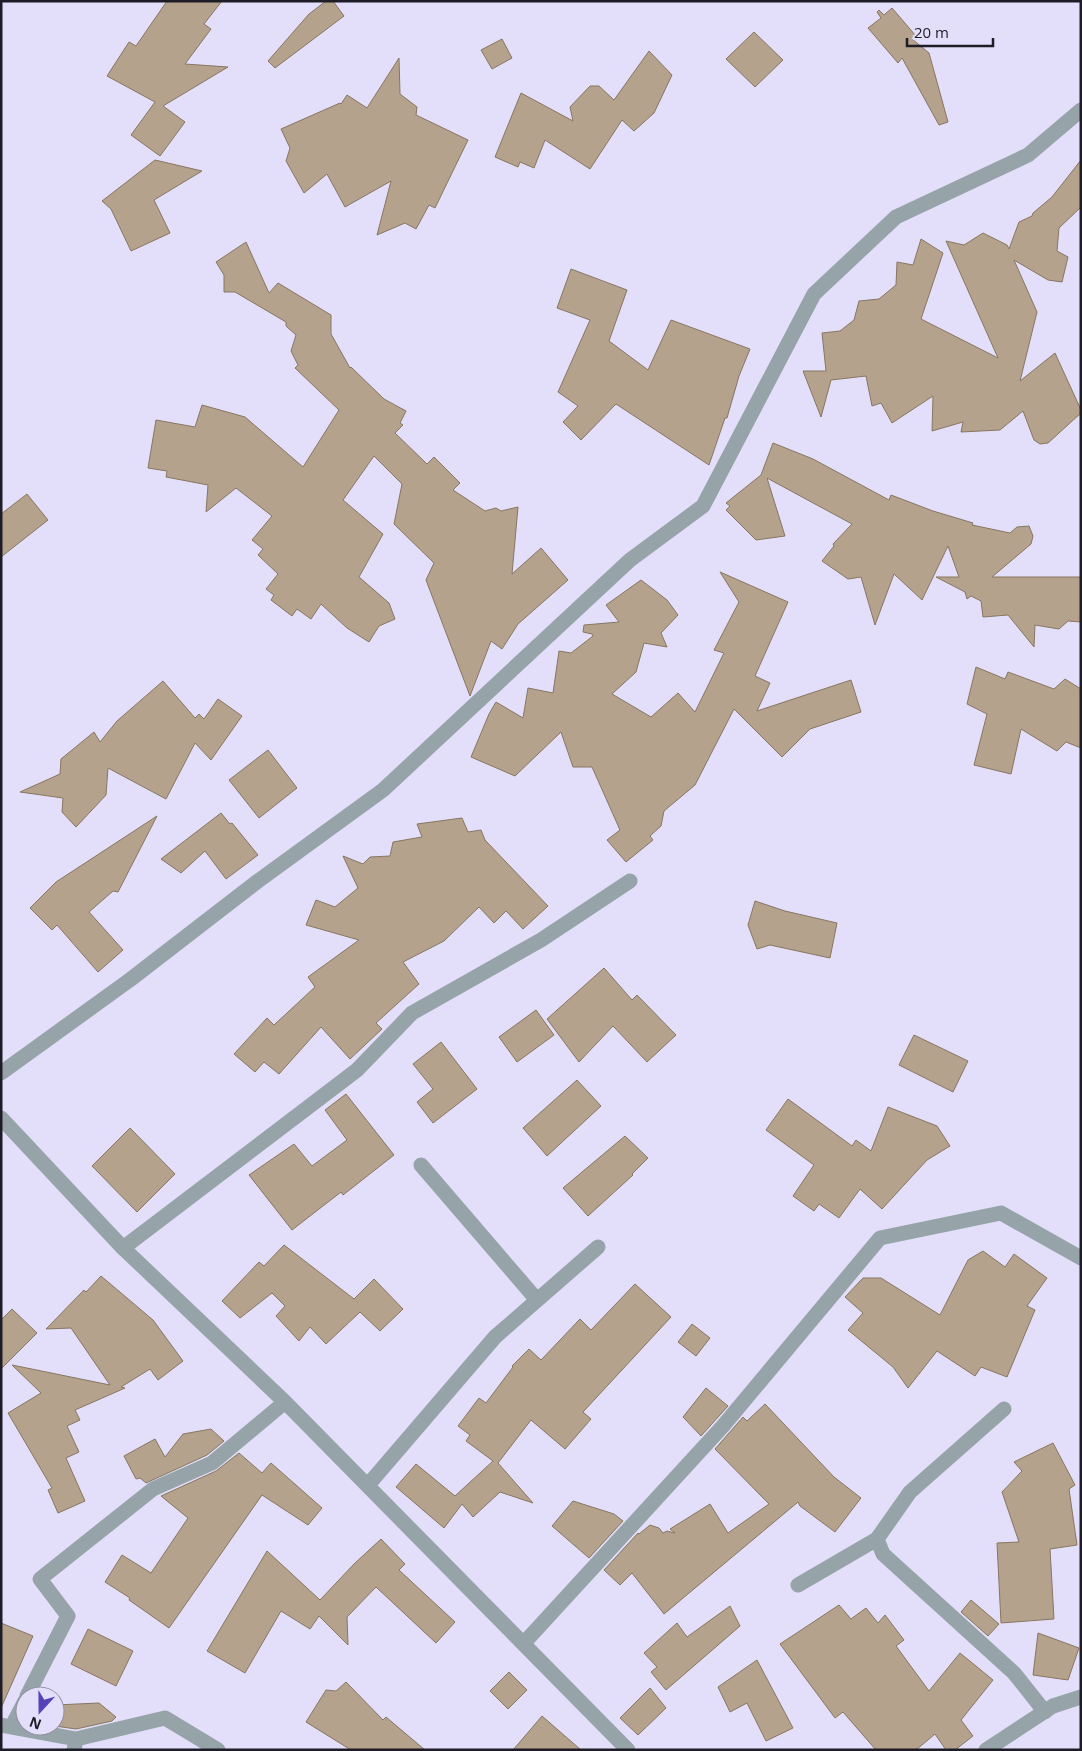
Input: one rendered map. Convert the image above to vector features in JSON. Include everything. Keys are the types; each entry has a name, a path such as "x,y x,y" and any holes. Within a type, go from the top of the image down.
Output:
{"street":[{"path":"1,1073 131,979 383,790 630,560 703,506 814,294 896,217 1028,155 1081,110"},
{"path":"123,1248 357,1070 412,1013 541,940 630,881"},
{"path":"1,1118 123,1248 285,1402 628,1750"},
{"path":"421,1165 537,1300"},
{"path":"524,1643 723,1426 880,1238 1001,1213 1081,1258"},
{"path":"368,1485 495,1337 598,1247"},
{"path":"33,1686 68,1616 40,1579 153,1489 212,1463 285,1402"},
{"path":"798,1585 877,1539 910,1492 1004,1409"},
{"path":"877,1539 883,1554 1014,1673 1045,1712"},
{"path":"986,1750 1053,1706 1081,1697"},
{"path":"15,1715 7,1726 75,1744 166,1718 218,1750"}],"building":[{"path":"167,1 222,1 204,24 211,29 185,64 228,67 163,106 185,122 160,156 131,135 155,102 107,76 129,42 136,46"},
{"path":"326,1 333,1 344,16 275,68 268,61 309,14"},
{"path":"892,8 916,36 912,39 929,53 948,122 939,125 902,58 898,63 868,28 881,18 877,12 879,10 884,15"},
{"path":"754,32 783,60 755,87 726,59"},
{"path":"502,39 512,58 492,69 481,50"},
{"path":"649,51 672,75 654,113 634,131 622,120 590,169 545,140 534,168 520,162 518,167 495,157 521,93 573,121 570,107 590,86 599,86 614,100"},
{"path":"399,58 400,94 417,107 416,115 468,140 435,208 429,205 416,229 405,223 377,235 391,181 345,207 327,174 304,193 286,161 290,148 281,129 341,104 347,95 367,108"},
{"path":"155,160 202,171 154,200 170,233 131,251 111,209 102,201"},
{"path":"1081,160 1081,207 1059,228 1057,251 1068,257 1062,282 1048,280 1014,260 1037,312 1020,381 1055,353 1081,413 1048,443 1040,444 1034,440 1023,411 1000,430 961,432 963,422 932,431 933,396 892,423 881,403 872,406 866,376 831,380 821,417 803,371 826,371 822,333 840,331 854,320 859,301 879,299 896,285 897,262 913,265 921,239 943,253 921,319 998,358 946,241 964,245 983,233 1007,245 1009,249 1019,222 1032,216 1052,197"},
{"path":"246,242 269,293 278,283 331,315 331,334 350,368 384,399 406,411 400,423 403,425 395,433 427,464 434,457 460,483 453,490 485,511 496,508 501,511 518,507 512,574 541,548 568,580 518,624 502,649 491,641 470,696 426,580 434,563 394,524 402,484 374,456 343,500 383,534 359,577 389,603 395,619 379,626 369,642 347,628 321,604 311,619 297,609 292,616 271,600 274,595 266,589 278,574 258,555 263,549 252,540 272,516 236,488 206,512 208,485 166,477 167,471 148,468 156,420 195,427 202,405 245,417 303,467 339,410 295,368 298,365 291,351 296,335 286,326 286,322 235,292 224,292 224,275 216,262"},
{"path":"571,269 627,290 609,341 648,370 671,320 750,349 709,465 616,404 581,440 563,422 578,406 558,392 590,320 557,308"},
{"path":"773,443 813,459 889,500 891,495 933,511 973,523 972,525 1010,533 1017,527 1029,526 1033,536 1031,544 992,577 1081,577 1081,622 1068,621 1059,629 1035,625 1034,647 1008,615 983,617 981,601 971,596 967,599 965,592 936,577 959,577 948,546 922,600 894,574 875,625 861,577 848,579 822,561 834,546 833,544 852,524 767,478 785,536 756,540 726,510 730,506 726,503 761,475"},
{"path":"27,494 48,520 1,557 1,514"},
{"path":"720,572 788,602 755,676 770,683 757,711 851,680 861,712 810,729 782,757 734,709 695,785 664,811 661,826 650,836 653,840 626,862 607,840 620,830 592,767 573,767 561,732 515,776 471,757 496,702 523,718 528,688 553,693 559,651 571,653 593,636 583,632 584,625 619,622 606,605 641,580 667,600 678,615 661,633 667,647 644,643 636,672 612,694 651,717 678,693 695,712 724,653 714,650 739,602"},
{"path":"976,667 1005,679 1008,672 1054,689 1065,679 1081,689 1081,748 1066,742 1057,751 1021,729 1011,774 974,765 987,714 967,704"},
{"path":"163,681 195,718 199,714 204,719 218,699 242,716 211,760 195,743 166,799 108,768 106,795 76,827 62,812 63,798 20,792 60,774 61,759 94,732 100,742 117,721"},
{"path":"268,750 297,788 259,818 229,780"},
{"path":"221,813 230,824 232,823 258,855 226,879 205,851 181,873 161,859"},
{"path":"157,816 118,892 113,891 89,912 123,950 98,972 57,925 52,930 30,908 56,882"},
{"path":"462,818 468,832 481,830 485,840 548,906 523,929 506,911 494,923 479,907 444,941 403,962 419,984 376,1023 382,1029 350,1059 321,1027 279,1074 264,1062 255,1072 234,1054 267,1018 274,1025 315,987 308,977 359,940 306,925 316,900 335,907 358,888 343,856 363,864 370,857 390,856 393,842 422,837 417,824"},
{"path":"755,901 785,911 837,923 830,958 770,945 757,949 748,925"},
{"path":"604,968 632,1000 637,995 676,1035 647,1062 613,1026 579,1062 547,1019"},
{"path":"536,1010 554,1035 517,1062 499,1037"},
{"path":"914,1035 968,1061 953,1092 899,1065"},
{"path":"441,1042 477,1089 433,1123 417,1102 433,1089 413,1064"},
{"path":"577,1080 601,1106 547,1156 523,1128"},
{"path":"346,1094 394,1155 343,1195 341,1192 292,1230 249,1175 294,1144 312,1166 347,1140 325,1110"},
{"path":"788,1099 852,1146 856,1140 871,1151 888,1107 937,1126 950,1146 927,1160 882,1209 860,1189 839,1218 819,1204 814,1211 793,1196 814,1165 766,1130"},
{"path":"130,1128 175,1174 137,1212 92,1166"},
{"path":"625,1136 648,1158 633,1175 588,1216 563,1188"},
{"path":"284,1245 354,1299 374,1279 403,1309 380,1331 360,1312 326,1344 310,1327 299,1341 276,1316 285,1306 272,1293 240,1318 222,1301 259,1262 264,1266"},
{"path":"983,1251 1005,1267 1014,1254 1047,1278 1027,1306 1035,1310 1007,1377 981,1367 975,1376 937,1351 908,1388 893,1367 848,1330 863,1313 845,1297 863,1278 881,1278 940,1315 968,1260"},
{"path":"101,1276 153,1320 183,1361 158,1380 150,1369 121,1387 125,1388 75,1410 80,1420 67,1426 79,1452 66,1458 85,1501 58,1513 48,1490 52,1488 8,1413 41,1393 12,1365 110,1385 71,1328 46,1329 84,1290 86,1292"},
{"path":"635,1284 671,1317 583,1412 591,1419 565,1449 531,1420 498,1463 533,1503 500,1492 473,1517 462,1504 444,1528 396,1487 416,1464 455,1496 493,1461 466,1441 470,1435 458,1426 479,1398 486,1403 512,1366 529,1349 541,1360 580,1319 591,1330"},
{"path":"12,1309 37,1333 1,1369 1,1320"},
{"path":"692,1324 710,1338 696,1356 678,1342"},
{"path":"706,1388 728,1406 701,1436 683,1417"},
{"path":"765,1404 834,1477 861,1498 835,1532 800,1506 798,1502 664,1614 632,1573 620,1585 604,1570 638,1533 650,1525 659,1528 663,1533 667,1531 675,1533 670,1529 710,1504 728,1533 769,1504 715,1449 743,1417 747,1421"},
{"path":"211,1429 224,1441 207,1455 146,1483 140,1478 136,1479 124,1456 155,1439 165,1457 183,1434"},
{"path":"1053,1443 1075,1485 1069,1489 1077,1545 1050,1549 1054,1619 1001,1623 997,1543 1019,1542 1002,1492 1022,1471 1014,1462"},
{"path":"239,1453 262,1473 271,1463 322,1508 308,1525 262,1495 169,1628 129,1600 130,1598 105,1582 122,1555 151,1573 188,1518 161,1496 216,1471"},
{"path":"573,1501 614,1514 623,1521 589,1558 552,1526"},
{"path":"381,1539 405,1564 399,1570 455,1622 436,1643 376,1587 347,1617 348,1645 319,1616 310,1629 281,1611 245,1673 207,1651 267,1551 320,1600"},
{"path":"971,1600 999,1624 988,1636 961,1612"},
{"path":"839,1605 851,1619 866,1608 878,1623 885,1615 904,1640 896,1646 929,1691 960,1653 993,1680 961,1720 973,1736 955,1750 946,1750 935,1734 916,1750 876,1750 843,1712 835,1718 780,1644"},
{"path":"730,1606 740,1626 666,1690 651,1672 657,1667 644,1653 677,1623 687,1637"},
{"path":"1,1623 33,1636 1,1708"},
{"path":"88,1629 133,1651 116,1686 71,1664"},
{"path":"1038,1633 1079,1648 1068,1680 1033,1675"},
{"path":"757,1660 793,1728 766,1741 747,1703 730,1712 718,1687"},
{"path":"509,1672 527,1690 508,1709 490,1691"},
{"path":"346,1682 383,1720 386,1717 425,1750 351,1750 306,1722 326,1690 336,1691"},
{"path":"650,1688 666,1708 638,1735 620,1718"},
{"path":"99,1703 116,1717 112,1721 76,1729 65,1727 65,1705"},
{"path":"542,1716 581,1750 513,1750"}]}
